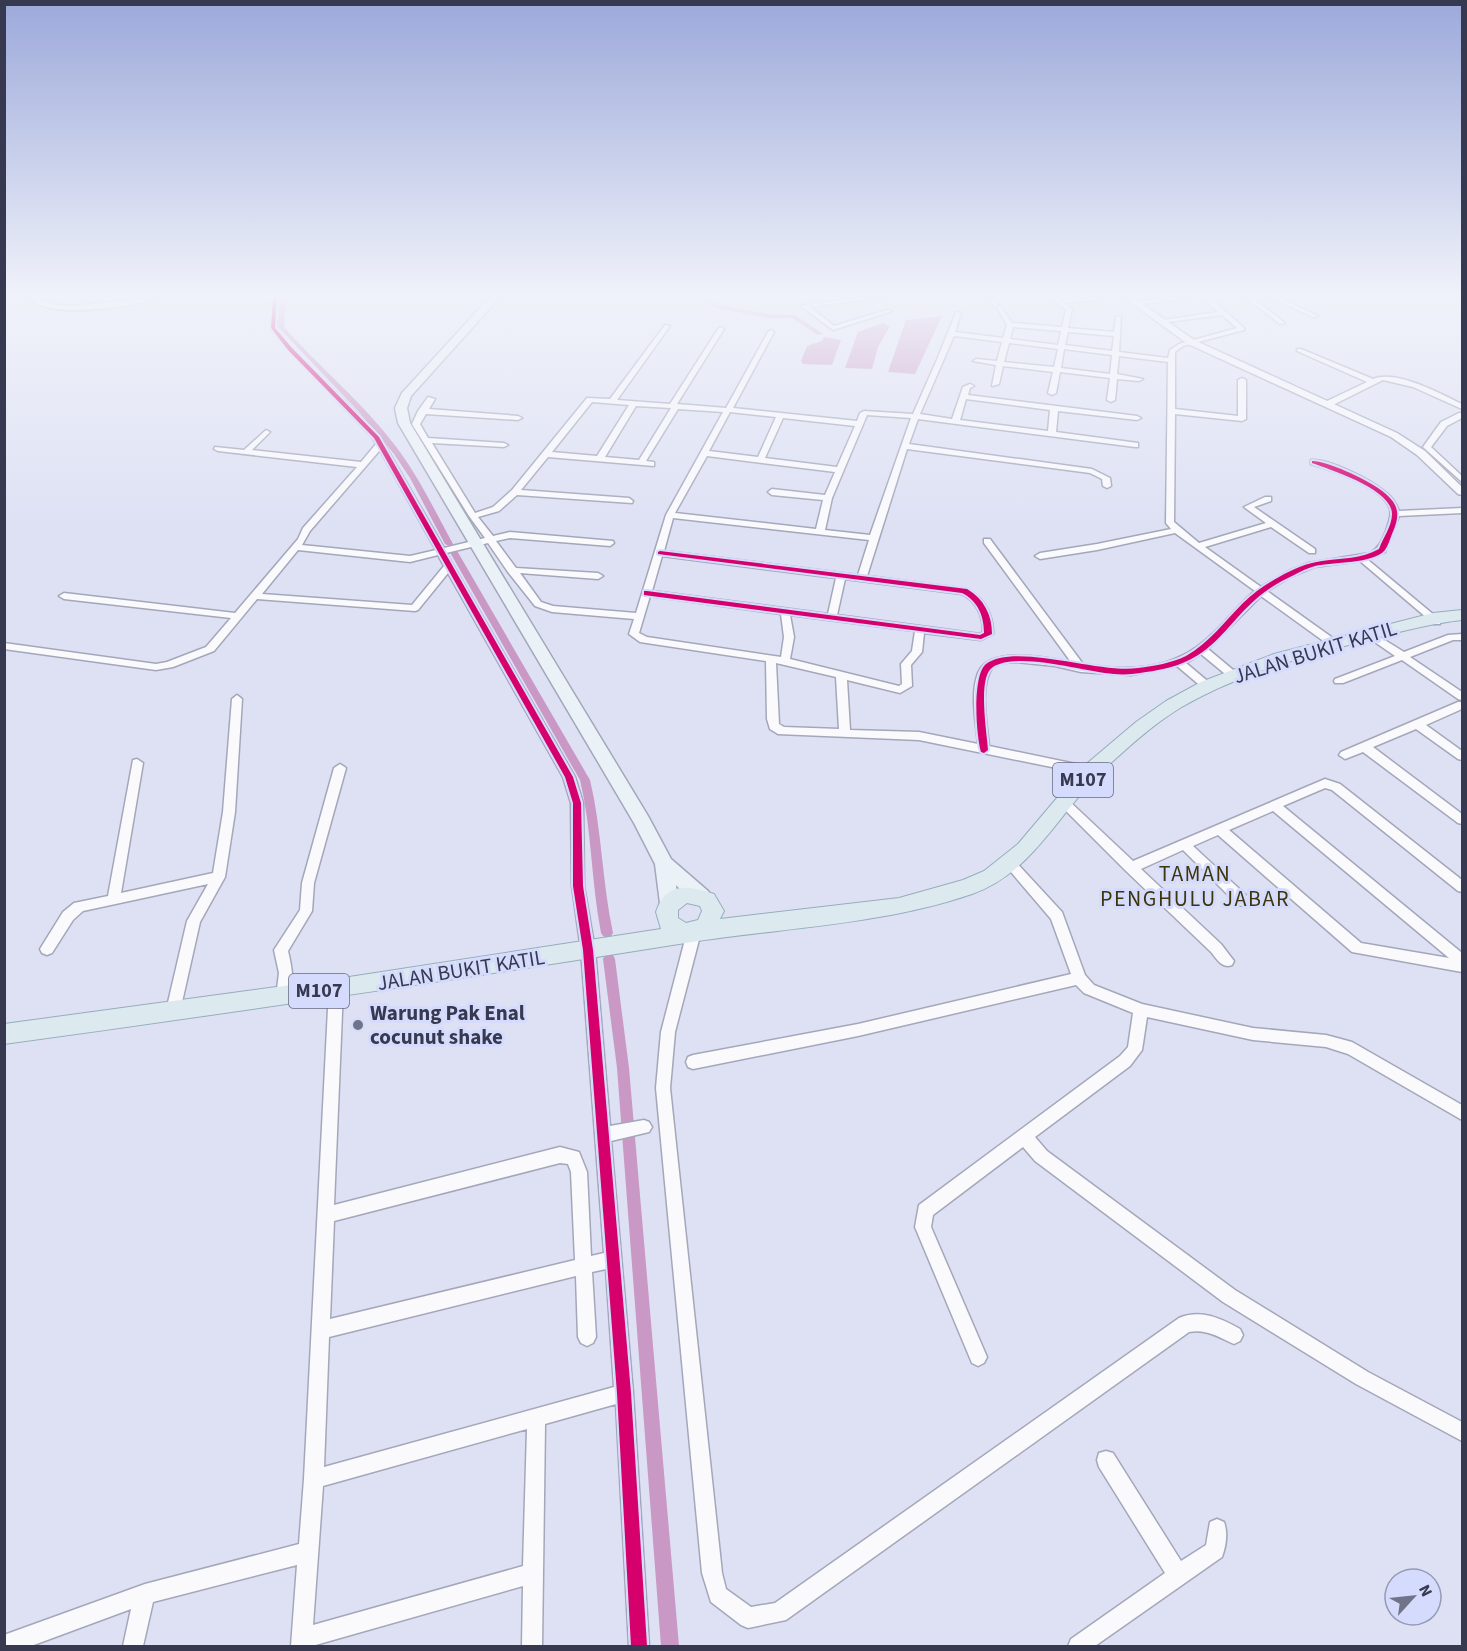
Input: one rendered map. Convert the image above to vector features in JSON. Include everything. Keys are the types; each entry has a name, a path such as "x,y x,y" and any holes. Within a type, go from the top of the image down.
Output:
{"main road":[{"path":"424,374 406,394 401,408 407,431 642,821 664,864 711,905 712,917 706,927 694,932 673,928 666,917 664,864"},
{"name":"JALAN BUKIT KATIL","path":"753,923 899,906 968,887 991,877 1025,849 1091,771 1142,726 1172,705 1207,686 1333,642 1462,615"},
{"name":"JALAN BUKIT KATIL","path":"1429,621 1462,620"},
{"name":"M107","path":"632,942 645,935 672,900 686,894 704,898 731,915 753,923"},
{"name":"M107","path":"632,942 753,923"},
{"name":"JALAN BUKIT KATIL","path":"4,1034 336,989 632,942"}],"street":[{"path":"314,374 381,444 569,777 577,803 578,886 588,950 624,1393 639,1647"},
{"path":"612,402 632,374"},
{"path":"641,463 693,374"},
{"path":"748,374 670,515 647,593 637,616 634,634 644,640 785,661 895,690 904,689 909,681 906,664 917,652 920,629"},
{"path":"862,577 887,492 915,417 934,374"},
{"path":"995,384 998,374"},
{"path":"1052,393 1057,374"},
{"path":"1095,374 1139,379"},
{"path":"1171,374 1168,517 1176,530 1197,546 1333,642"},
{"path":"1262,374 1404,441 1462,492"},
{"path":"1355,374 1373,382"},
{"path":"1111,400 1113,376"},
{"path":"1328,404 1373,382 1386,379 1419,387 1462,407"},
{"path":"1170,411 1242,419 1242,380"},
{"path":"955,422 970,386"},
{"path":"964,397 1137,418"},
{"path":"431,399 416,422 473,516 538,604 546,608 637,616"},
{"path":"473,516 496,509 515,492 587,401 729,410 859,424"},
{"path":"599,460 633,404"},
{"path":"1052,435 1054,409"},
{"path":"422,411 518,418"},
{"path":"820,532 828,498 864,413 870,411 1135,445"},
{"path":"761,459 781,415"},
{"path":"1462,415 1444,424 1427,447 1462,480"},
{"path":"246,452 266,432"},
{"path":"426,440 504,445"},
{"path":"4,646 156,667 169,666 210,650 305,537 306,530 381,444"},
{"path":"905,446 1092,471 1106,478 1107,486"},
{"path":"218,449 362,465"},
{"path":"705,453 840,470"},
{"path":"546,454 651,464"},
{"path":"984,750 980,679 986,667 1000,660 1025,658 1081,669 1129,672 1178,662 1201,650 1261,591 1304,568 1361,558 1382,550 1395,514 1390,501 1352,476 1314,462"},
{"path":"515,492 629,501"},
{"path":"772,492 828,498"},
{"path":"1268,499 1248,507 1312,551"},
{"path":"1395,514 1462,510"},
{"path":"670,515 874,538"},
{"path":"1197,546 1272,524"},
{"path":"1040,556 1097,547 1176,530"},
{"path":"295,548 410,559 489,538 510,535 610,543"},
{"path":"987,541 1081,669"},
{"path":"647,593 981,637 988,634 989,620 974,597 964,591 660,553"},
{"path":"1361,558 1429,621"},
{"path":"255,596 415,608 449,566"},
{"path":"511,570 598,576"},
{"path":"832,618 841,575"},
{"path":"64,596 238,616"},
{"path":"785,611 789,637 785,661"},
{"path":"1370,634 1462,697"},
{"path":"1339,681 1452,637 1462,637"},
{"path":"1201,650 1234,676"},
{"path":"771,658 774,726 786,732 919,736 1091,771"},
{"path":"1178,662 1207,686"},
{"path":"840,675 845,734"},
{"path":"173,1011 194,921 219,877 229,812 237,699"},
{"path":"1345,755 1462,705"},
{"path":"1418,724 1462,756"},
{"path":"1365,747 1462,820"},
{"path":"114,899 137,763"},
{"path":"283,996 285,973 281,950 306,911 308,883 340,768"},
{"path":"1130,868 1325,783 1330,783 1462,887"},
{"path":"1064,803 1210,942 1227,961"},
{"path":"1274,805 1462,961"},
{"path":"1220,829 1357,948 1462,966"},
{"path":"1184,844 1243,901"},
{"path":"1009,862 1057,916 1079,978 1089,989 1141,1010 1253,1034 1326,1041 1352,1048 1462,1113"},
{"path":"47,949 74,910 114,899 219,877"},
{"path":"694,932 668,1032 663,1088 711,1573 717,1595 748,1618 779,1612 1185,1324 1196,1320 1209,1322 1234,1335"},
{"path":"693,1062 858,1030 1079,978"},
{"path":"336,989 314,1479 301,1643 534,1573"},
{"path":"978,1357 923,1227 926,1211 1125,1061 1136,1050 1141,1010"},
{"path":"603,1135 644,1127"},
{"path":"1025,1137 1041,1156 1229,1296 1362,1378 1462,1432"},
{"path":"326,1215 560,1155 573,1157 579,1172 587,1338"},
{"path":"320,1330 613,1259"},
{"path":"314,1479 624,1393"},
{"path":"532,1647 536,1417"},
{"path":"1106,1460 1179,1576"},
{"path":"1078,1647 1215,1550 1217,1529"},
{"path":"4,1646 145,1594 308,1552"},
{"path":"133,1647 145,1594"}],"waterway":[{"path":"325,374 397,452 449,544"},
{"path":"452,549 585,780 593,818 600,895 607,933"},
{"path":"609,959 623,1068 670,1646"}],"cycle path":[{"path":"314,374 376,437 569,777 577,803 578,886 588,950 624,1393 639,1646"},
{"path":"984,750 980,693 981,681 988,666 1000,660 1016,659 1096,670 1131,672 1174,663 1189,657 1205,646 1253,597 1282,578 1312,565 1364,558 1382,550 1395,515 1391,503 1383,494 1360,480 1314,462"},
{"path":"647,593 981,637 988,634 983,609 975,598 964,591 660,553"}],"place":[{"name":"Warung Pak Enal cocunut shake","path":"358,1025"}],"district":[{"name":"TAMAN PENGHULU JABAR","path":"1195,886"}]}
